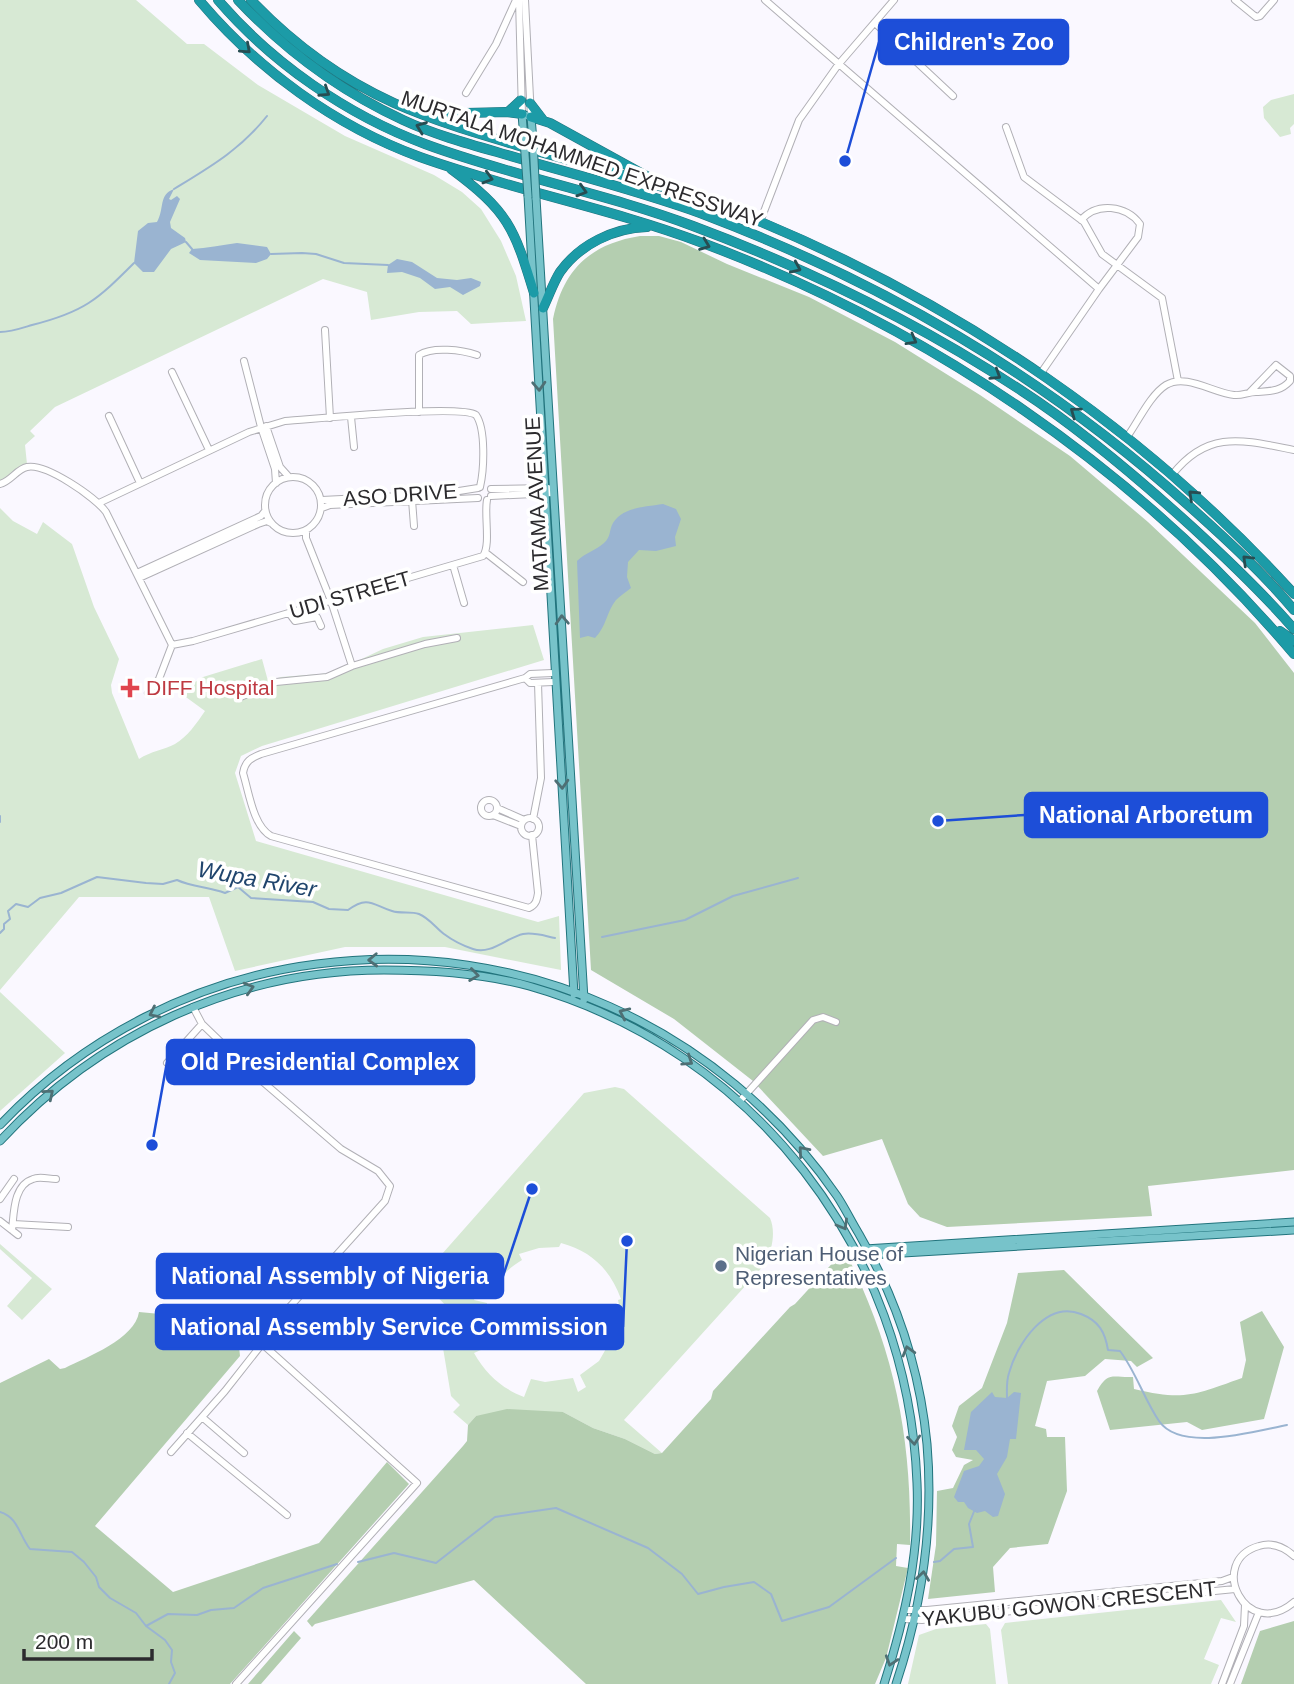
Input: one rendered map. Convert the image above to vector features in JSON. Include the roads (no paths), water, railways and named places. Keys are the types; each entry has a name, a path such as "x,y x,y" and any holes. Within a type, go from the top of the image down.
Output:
{"highway":[{"name":"MURTALA MOHAMMED EXPRESSWAY","path":"218,0 288,66 339,101 394,131 450,152 552,181 691,226 836,286 934,338 1025,392 1118,462 1240,572 1294,629"},
{"name":"MURTALA MOHAMMED EXPRESSWAY","path":"238,0 274,36 318,71 363,100 405,121 470,144 697,212 824,265 946,327 1042,389 1123,449 1213,528 1294,610"},
{"name":"MURTALA MOHAMMED EXPRESSWAY","path":"251,0 286,33 335,69 375,93 421,114 672,191 760,222 896,286 1041,373 1127,437 1249,547 1294,594"},
{"name":"MURTALA MOHAMMED EXPRESSWAY","path":"201,2 257,59 324,109 391,145 444,164 701,243 822,293 974,377 1052,430 1119,483 1198,552 1294,654"},
{"path":"508,112 526,102 545,121"},
{"path":"421,114 508,112 545,121 672,191"},
{"path":"444,164 481,191 506,219 514,233 534,293"},
{"path":"543,308 558,275 584,248 616,232 652,226"},
{"path":"946,327 992,342"},
{"path":"934,338 974,377"},
{"path":"1264,620 1294,641"}],"main road":[{"name":"MATAMA AVENUE","path":"526,116 532,197 534,293 554,490 574,1002"},
{"name":"MATAMA AVENUE","path":"532,197 543,308 541,354 545,491 584,1006"},
{"path":"0,1125 50,1079 120,1031 195,995 253,976 302,965 350,960 431,960 487,967 584,995 660,1031 711,1065 746,1094 788,1134 812,1162 838,1197 869,1251 907,1346 920,1398 927,1445 929,1517 918,1610 895,1684"},
{"path":"0,1141 41,1100 89,1064 133,1036 193,1007 283,979 373,970 430,970 485,977 529,986 574,1002 654,1040 704,1072 778,1141 837,1215 879,1298 897,1350 908,1400 918,1484 916,1533 904,1619 884,1684"},
{"path":"553,985 564,982 574,973"},
{"path":"859,1254 869,1251 1294,1222"},
{"path":"858,1233 883,1250 1294,1230"},
{"path":"877,1269 883,1250"}],"street":[{"path":"466,93 496,44 517,0"},
{"name":"MATAMA AVENUE","path":"517,0 526,102"},
{"name":"MATAMA AVENUE","path":"525,0 526,116"},
{"path":"765,0 1099,289"},
{"path":"760,222 799,120 838,65 894,0"},
{"path":"1235,0 1256,17 1274,0"},
{"path":"875,23 953,96"},
{"path":"1006,127 1024,177 1081,220 1088,227 1100,251 1160,295 1164,301 1178,381"},
{"path":"1041,373 1140,232 1137,220 1125,211 1114,208 1092,212 1081,220"},
{"path":"325,330 330,418"},
{"path":"419,412 419,355 425,351 464,351 477,355"},
{"path":"244,361 275,469 276,483"},
{"path":"1127,437 1155,394 1178,381 1241,396 1250,392 1280,390 1290,381 1290,376 1276,365 1250,392"},
{"path":"172,372 209,450"},
{"path":"99,503 263,426 285,421 460,410 476,415 481,423 486,554 523,582"},
{"path":"109,416 140,483"},
{"path":"351,417 354,447"},
{"path":"263,426 280,467 289,477"},
{"path":"1172,475 1191,454 1214,443 1241,440 1294,450"},
{"path":"0,484 6,483 23,468 36,466 80,489 99,503 112,521 172,645 159,679 148,693"},
{"path":"289,477 309,481 317,489 322,508 317,522 306,531 286,533 267,521 138,575 261,516 268,492 276,483 289,477"},
{"name":"ASO DRIVE","path":"321,500 554,490"},
{"name":"ASO DRIVE","path":"322,508 330,505 484,493"},
{"path":"412,500 414,526"},
{"path":"265,509 271,523"},
{"path":"306,531 306,538 331,601 352,666"},
{"name":"UDI STREET","path":"172,645 486,554"},
{"path":"453,565 464,603"},
{"path":"289,613 295,621 317,617 321,626"},
{"path":"239,698 276,682 327,677 352,666 425,644 457,638"},
{"path":"532,835 538,893 537,901 529,908 271,836 264,832 259,824 243,773 247,761 261,754 524,678 530,674 553,673"},
{"path":"524,678 530,683 553,682"},
{"path":"533,818 541,778 538,683"},
{"path":"495,811 523,823 533,818"},
{"path":"523,823 524,834 537,833 538,822 533,818"},
{"path":"193,1007 202,1024 244,1064 327,1138 353,1157 379,1171 390,1186 385,1201 258,1341 417,1483 236,1684"},
{"path":"739,1102 813,1020 823,1017 836,1022"},
{"path":"167,1063 202,1024"},
{"path":"14,1230 15,1200 28,1181 35,1178 56,1179"},
{"path":"0,1199 14,1179"},
{"path":"0,1221 14,1230 68,1227"},
{"path":"171,1452 262,1344"},
{"path":"202,1417 244,1453"},
{"path":"187,1433 287,1515"},
{"path":"1294,1556 1277,1545 1254,1547 1240,1559 1234,1577 1235,1589 1245,1605 1259,1612 1279,1612 1294,1602"},
{"name":"YAKUBU GOWON CRESCENT","path":"905,1610 1120,1592 1222,1581 1234,1577"},
{"name":"YAKUBU GOWON CRESCENT","path":"904,1619 1235,1589"},
{"path":"1222,1684 1244,1626 1245,1605"},
{"path":"1230,1684 1259,1612"}],"water":[{"path":"174,189 169,199 177,196 180,199 170,222 171,228 185,238 186,242 171,249 154,272 143,272 134,263 138,231 148,223 157,222 164,198"},
{"path":"237,243 267,247 271,254 267,259 256,263 200,260 189,253 192,249"},
{"path":"397,259 412,262 437,278 471,278 481,282 480,286 463,295 450,287 435,289 420,278 402,272 387,273 388,265"},
{"path":"663,504 676,509 681,519 675,537 676,546 656,551 639,550 628,562 627,577 631,588 616,600 595,638 580,638 577,561 606,541 613,523 622,514"},
{"path":"992,1392 995,1397 1007,1398 1014,1392 1021,1393 1016,1439 1010,1439 1007,1457 997,1474 1005,1494 998,1516 993,1517 985,1511 977,1513 954,1497 964,1471 979,1466 984,1459 976,1450 964,1450 971,1412"}],"waterway":[{"path":"174,189 235,148 267,116"},
{"path":"186,242 192,249"},
{"path":"271,254 316,254 344,263 388,265"},
{"path":"0,332 50,320 89,303 134,263"},
{"path":"0,816 0,822"},
{"name":"Wupa River","path":"0,933 10,919 8,911 16,904 28,907 40,898 61,893 97,877 163,884 177,880 225,893 238,887 251,898 313,902 329,909 348,910 366,902 395,912 419,914 451,938 469,948 480,950 492,948 523,934 555,938"},
{"path":"602,937 685,920 733,896 798,878"},
{"path":"1007,1400 1009,1373 1026,1338 1045,1319 1068,1311 1092,1320 1103,1333 1108,1350 1120,1351 1154,1413 1170,1431 1201,1438 1238,1435 1287,1425"},
{"path":"358,1562 394,1553 436,1563 495,1517 556,1508 648,1548 682,1574 698,1594 754,1582 771,1594 782,1621 829,1607 896,1558"},
{"path":"934,1562 940,1561 954,1549 973,1547 969,1524 975,1509"},
{"path":"0,1512 15,1522 30,1549 72,1552 84,1562 96,1577 99,1587 110,1598 136,1613 146,1626 165,1640 172,1650 171,1662 175,1673 169,1684"},
{"path":"146,1626 168,1614 197,1615 211,1610 234,1608 263,1588 337,1564"}],"place":[{"name":"Children's Zoo","path":"845,161"},
{"name":"DIFF Hospital","path":"130,688"},
{"name":"National Arboretum","path":"938,821"},
{"name":"Old Presidential Complex","path":"152,1145"},
{"name":"National Assembly of Nigeria","path":"532,1189"},
{"name":"National Assembly Service Commission","path":"627,1241"},
{"name":"Nigerian House of Representatives","path":"721,1266"}]}
